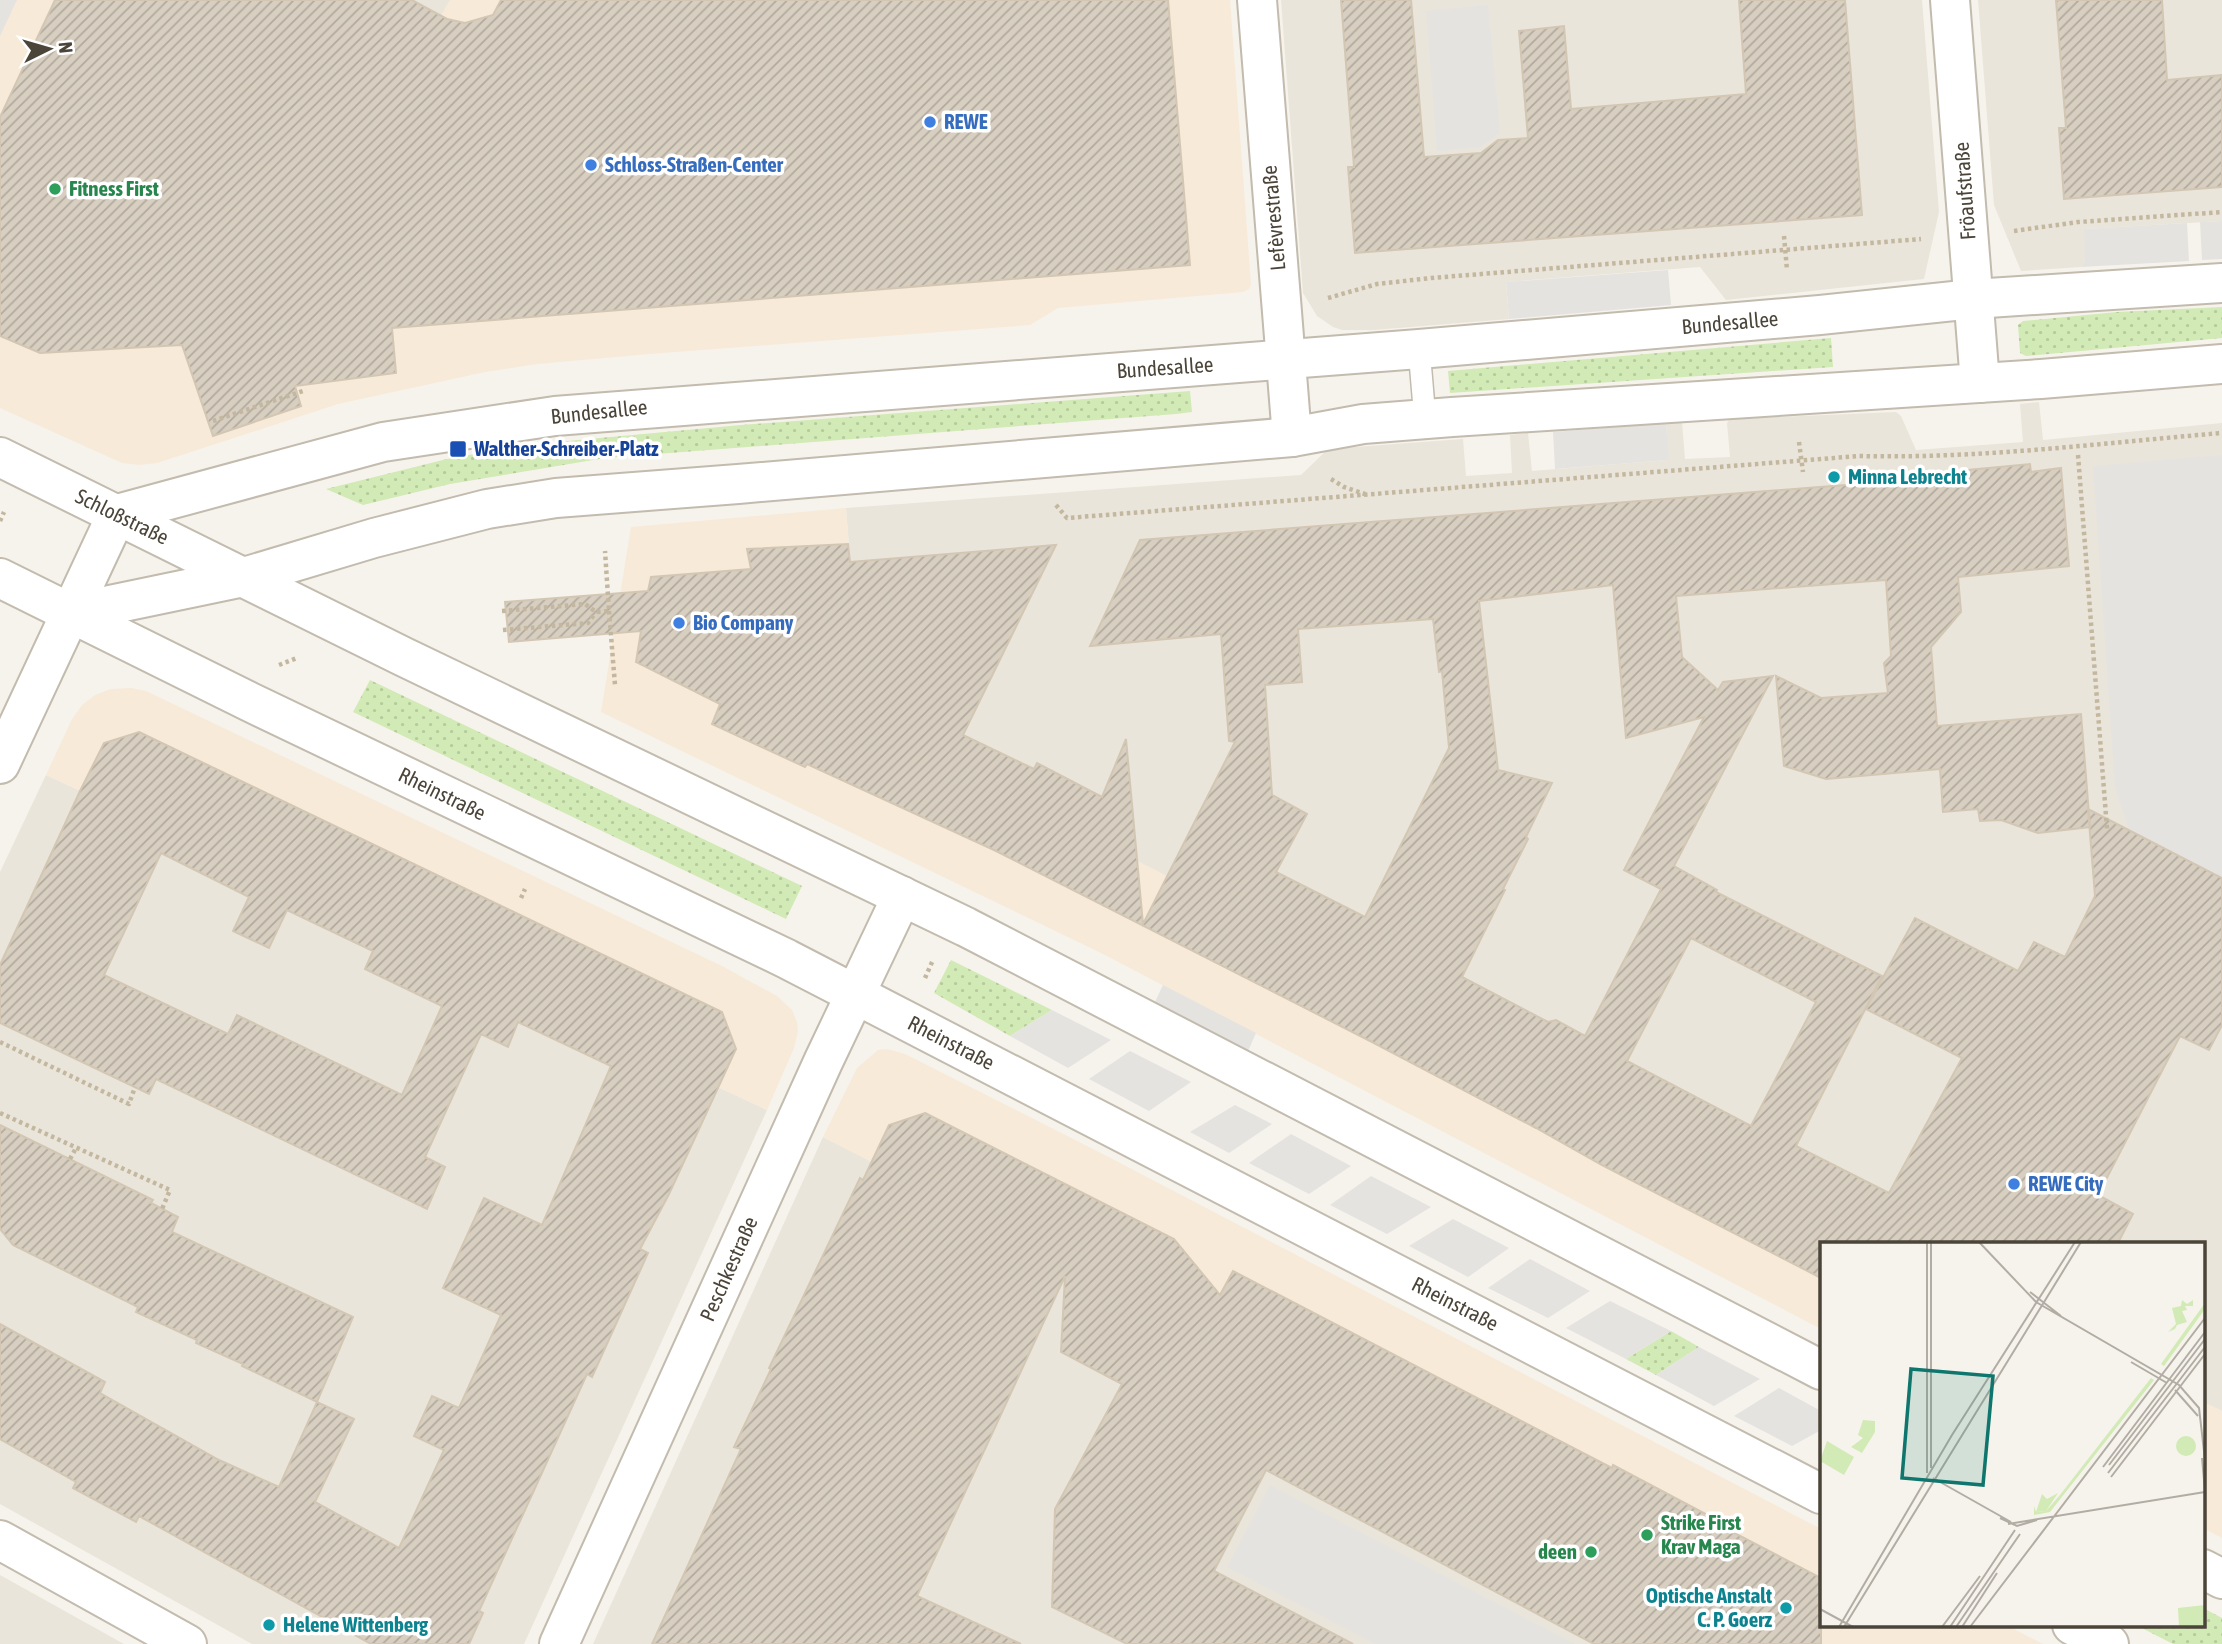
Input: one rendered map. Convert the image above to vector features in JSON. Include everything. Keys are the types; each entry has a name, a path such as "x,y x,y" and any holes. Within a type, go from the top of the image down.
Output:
{"street":[{"name":"Lefèvrestraße","path":"1256,0 1292,436"},
{"name":"Fröaufstraße","path":"1950,0 1980,383"},
{"name":"Bundesallee","path":"117,514 249,480 336,453 383,442 493,424 651,407 1419,349 1820,315 1973,299 2222,283"},
{"path":"0,578 71,613 244,577 374,538 474,512 556,498 1292,436 1363,424 1425,419 1980,383 2222,364"},
{"name":"Schloßstraße","path":"0,457 244,577"},
{"path":"0,764 117,514"},
{"path":"244,577 901,896 1820,1369"},
{"name":"Rheinstraße","path":"71,613 855,994 1820,1493"},
{"name":"Peschkestraße","path":"559,1644 901,896"},
{"path":"0,1540 187,1644"},
{"path":"2204,1569 2222,1578"},
{"path":"2074,1626 2109,1644"}],"lane":[{"path":"1419,349 1425,419"}],"path":[{"path":"2005,232 2078,222 2222,212"},
{"path":"1784,236 1787,280"},
{"path":"1319,301 1377,284 1431,278 1931,238"},
{"path":"213,421 306,390"},
{"path":"1798,430 1803,472"},
{"path":"1053,502 1067,518 1859,456 1921,458 2025,452 2222,433"},
{"path":"2078,455 2107,829"},
{"path":"1326,476 1344,487 1369,495"},
{"path":"0,522 4,512"},
{"path":"605,551 615,685"},
{"path":"502,611 585,604 596,612 609,611"},
{"path":"503,630 588,623 596,612"},
{"path":"277,666 300,657"},
{"path":"521,898 525,890"},
{"path":"922,986 936,953"},
{"path":"0,1042 129,1104 135,1087"},
{"path":"0,1113 170,1190 162,1209"},
{"path":"70,1159 76,1148"}],"shaded area":[{"name":"Schloss-Straßen-Center","path":"0,0 412,0 441,15 450,0 1230,0 1251,285 1243,292 1058,308 1030,325 649,354 537,364 485,372 338,404 157,463 122,463 0,408"},
{"path":"0,0 17,0 0,36"},
{"path":"412,0 451,0 442,16"},
{"path":"1281,0 1922,0 1939,212 1924,279 1726,300 1700,267 1506,282 1509,319 1374,330 1342,330 1333,327 1317,316 1303,293"},
{"path":"1978,0 2222,0 2222,221 2085,229 2085,260 2081,267 2021,271 1994,205"},
{"path":"1488,5 1500,133 1480,147 1437,151 1426,11"},
{"path":"2222,221 2222,259 2202,260 2200,222"},
{"path":"2187,223 2189,261 2081,267 2085,260 2084,229"},
{"path":"1668,270 1671,305 1509,319 1506,282"},
{"path":"2039,402 2043,440 2222,423 2222,1411 2204,1402 2204,1242 1888,1242 863,724 846,508 1301,475 1328,449 1463,439 1466,476 1512,473 1510,435 1528,433 1532,471 1668,460 1666,423 1682,422 1685,459 1730,457 1727,423 1730,419 1896,412 1901,416 1916,450 2023,442 2020,404"},
{"path":"1666,423 1669,460 1555,469 1553,432"},
{"path":"2222,455 2222,878 2129,830 2115,788 2093,466"},
{"path":"846,508 858,669 1114,849 1889,1242 1820,1242 1820,1328 1103,954 601,712 631,527"},
{"path":"131,688 146,691 724,967 777,996 792,1010 798,1031 794,1048 767,1110 46,775 71,721 82,705 95,695 111,689"},
{"path":"46,775 767,1110 524,1644 252,1644 0,1504 0,872"},
{"path":"1163,985 1256,1033 1248,1051 1154,1004"},
{"path":"1052,1010 1111,1040 1068,1068 1010,1036"},
{"path":"887,1049 905,1054 1099,1152 1820,1528 1820,1626 2008,1626 2043,1644 1807,1644 823,1137 857,1068 878,1050"},
{"path":"1130,1051 1191,1082 1149,1111 1089,1079"},
{"path":"1235,1105 1272,1124 1229,1153 1190,1132"},
{"path":"1291,1134 1351,1166 1309,1194 1249,1163"},
{"path":"823,1137 1064,1260 1807,1644 593,1644"},
{"path":"1371,1176 1431,1207 1387,1234 1330,1205"},
{"path":"1453,1219 1509,1248 1468,1277 1409,1246"},
{"path":"1530,1259 1590,1291 1548,1318 1488,1288"},
{"path":"1610,1301 1671,1331 1626,1359 1566,1328"},
{"path":"1699,1347 1760,1379 1714,1406 1656,1375"},
{"path":"1779,1388 1820,1410 1820,1431 1792,1446 1734,1416"},
{"path":"2204,1402 2222,1411 2222,1538 2204,1529"},
{"path":"1270,1485 1575,1644 1375,1644 1227,1567"},
{"path":"0,1575 124,1644 0,1644"}],"green space":[{"path":"2222,307 2222,338 2026,356 2020,353 2018,325 2023,321 2117,312"},
{"path":"1831,338 1833,367 1450,393 1448,371"},
{"path":"1190,391 1192,412 1176,414 605,458 450,484 363,505 326,489 447,459 524,445 741,425"},
{"path":"370,680 802,886 786,919 353,712"},
{"path":"951,960 1052,1010 1010,1036 934,993"},
{"path":"1671,1331 1699,1347 1656,1375 1626,1359"},
{"path":"2204,1609 2222,1618 2222,1644 2173,1644 2138,1626 2204,1626"}],"building":[{"name":"Schloss-Straßen-Center","path":"55,0 412,0 447,19 465,23 493,15 501,0 1168,0 1190,265 392,328 396,373 295,386 301,406 213,436 182,345 40,353 0,336 0,117"},
{"path":"1341,0 1411,0 1424,157 1481,153 1498,140 1528,138 1519,31 1564,26 1571,109 1746,94 1739,0 1845,0 1862,215 1355,253 1348,167 1354,167"},
{"path":"2056,0 2162,0 2167,80 2222,75 2222,187 2064,199 2059,128 2066,128"},
{"path":"2030,464 2031,472 2061,468 2069,566 1958,577 1961,612 1931,647 1937,726 2081,714 2089,809 2222,878 2222,1025 2209,1050 2180,1036 2098,1195 2133,1214 2119,1242 1820,1242 1820,1277 1372,1042 994,850 807,764 805,767 712,724 720,704 636,662 641,631 509,642 505,602 648,591 651,577 751,569 747,549 848,544 850,562 1056,545 963,735 1034,769 1037,763 1102,797 1126,739 1143,924 1235,742 1229,741 1221,634 1090,646 1140,540 1948,477 1947,472","holes":["1886,580 1891,656 1884,663 1888,693 1821,698 1776,676 1784,766 1826,779 1940,769 1943,812 1978,809 1980,821 2001,820 2038,833 2089,827 2095,896 2065,957 2034,942 2018,971 1915,918 1866,1009 1962,1058 1889,1193 1796,1146 1882,976 1716,892 1717,890 1674,866 1773,676 1723,682 1718,690 1682,657 1676,596","1613,585 1626,738 1704,717 1624,870 1661,889 1585,1036 1556,1020 1548,1022 1462,977 1505,890 1503,889 1552,783 1498,770 1479,601","1433,619 1439,672 1442,671 1449,748 1365,917 1276,872 1307,814 1272,795 1265,685 1302,682 1298,629","1691,938 1816,1002 1751,1126 1627,1061"]},
{"path":"139,732 722,1012 736,1049 669,1194 640,1249 648,1253 592,1377 587,1374 479,1611 483,1613 469,1644 371,1644 139,1516 136,1522 73,1488 76,1482 0,1439 0,1324 105,1382 100,1393 219,1460 279,1487 317,1402 354,1419 315,1502 399,1548 444,1450 414,1436 432,1396 459,1408 501,1315 443,1288 484,1198 542,1225 611,1066 518,1022 508,1047 481,1034 425,1157 445,1167 427,1209 156,1079 149,1094 0,1023 0,965 104,743","holes":["161,853 249,897 233,931 269,948 287,910 373,951 365,969 442,1006 402,1095 237,1015 228,1034 104,975"]},
{"path":"925,1113 1174,1239 1220,1295 1233,1271 1721,1522 1719,1525 1820,1577 1821,1644 1594,1644 1266,1470 1214,1571 1353,1644 1127,1644 1052,1607 1055,1509 1122,1384 1061,1352 1065,1276 917,1596 1021,1644 652,1644 741,1449 734,1447 771,1369 769,1368 860,1178 863,1180 889,1125"},
{"path":"0,1125 153,1200 151,1203 178,1217 172,1232 353,1317 317,1402 196,1343 197,1340 136,1312 138,1307 13,1245 0,1229"}],"place":[{"name":"REWE","path":"930,122"},
{"name":"Schloss-Straßen-Center","path":"591,165"},
{"name":"Fitness First","path":"55,189"},
{"name":"Walther-Schreiber-Platz","path":"458,449"},
{"name":"Minna Lebrecht","path":"1834,477"},
{"name":"Bio Company","path":"679,623"},
{"name":"REWE City","path":"2014,1184"},
{"name":"Strike First Krav Maga","path":"1647,1535"},
{"name":"deen","path":"1591,1552"},
{"name":"Optische Anstalt C. P. Goerz","path":"1786,1608"},
{"name":"Helene Wittenberg","path":"269,1625"}]}
